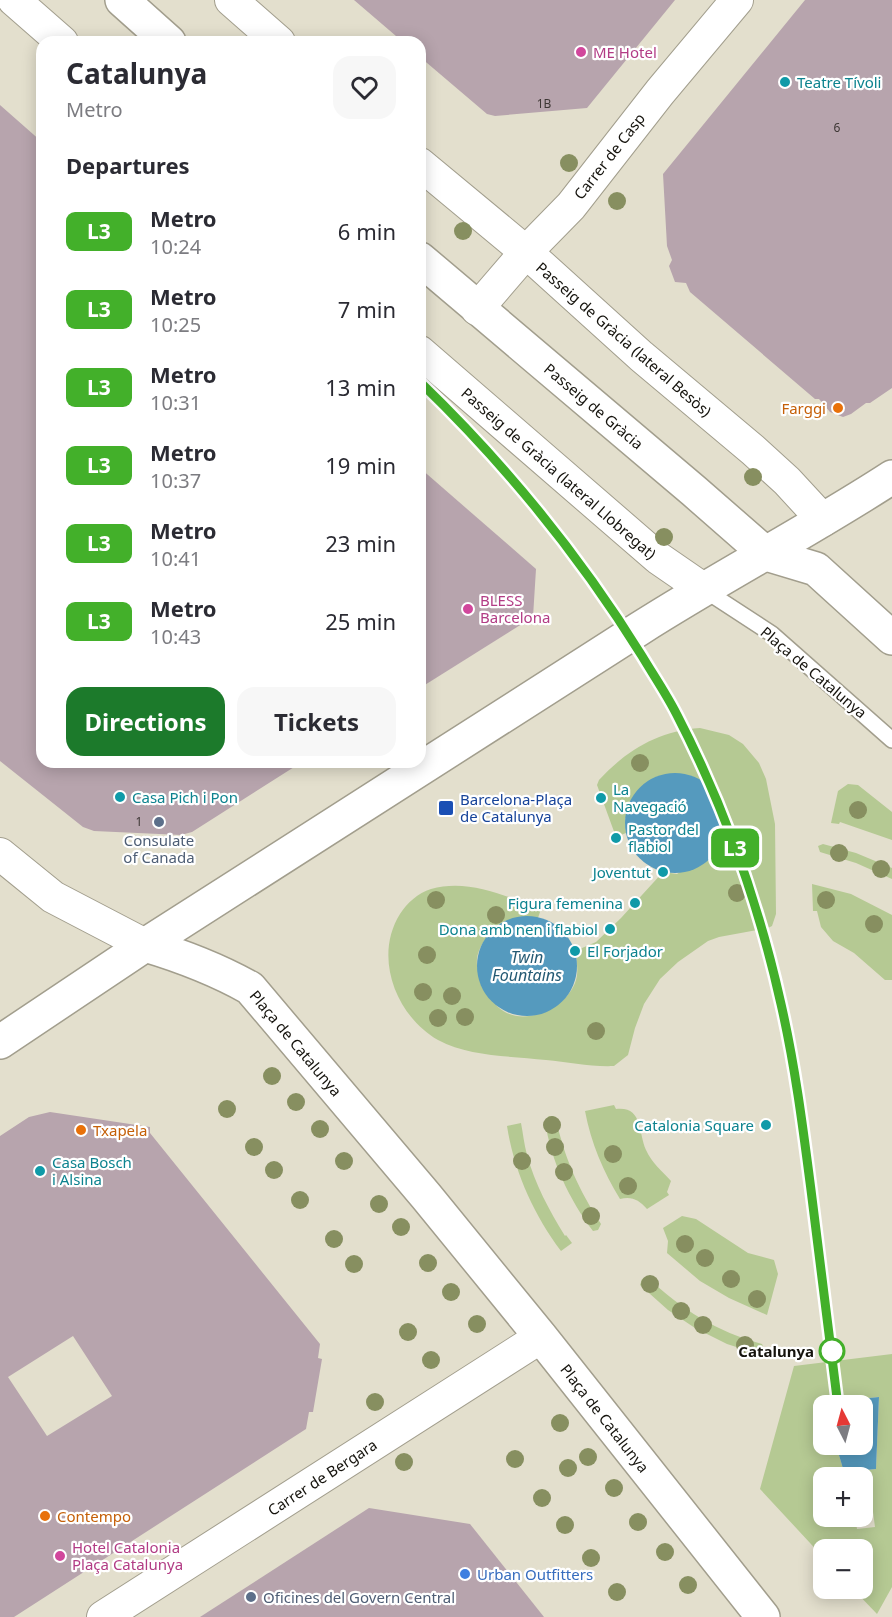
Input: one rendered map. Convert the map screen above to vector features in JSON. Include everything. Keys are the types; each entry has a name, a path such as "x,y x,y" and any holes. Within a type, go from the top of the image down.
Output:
{"main road":[{"path":"122,0 163,36"},
{"name":"Passeig de Gràcia","path":"426,264 766,554"},
{"path":"426,765 702,589 766,554 892,477"},
{"path":"816,569 823,520"},
{"path":"766,554 816,569 892,638"},
{"path":"0,1042 145,945 422,768"},
{"name":"Plaça de Catalunya","path":"145,945 219,970 250,988 541,1337 763,1617"}],"street":[{"path":"14,0 55,36"},
{"path":"231,0 272,36"},
{"name":"Carrer de Casp","path":"477,309 526,252 571,206 660,92 737,0"},
{"name":"Passeig de Gràcia (lateral Besòs)","path":"426,169 526,252 641,356 753,450 787,481 823,520"},
{"name":"Passeig de Gràcia (lateral Llobregat)","path":"426,357 658,558 702,589"},
{"path":"0,854 52,897 145,945"},
{"name":"Carrer de Bergara","path":"103,1617 541,1337"}],"lane":[{"name":"Plaça de Catalunya","path":"702,589 772,634 892,740"}],"green space":[{"path":"700,728 729,735 743,744 759,763 766,779 775,824 776,914 772,926 708,941 678,962 660,979 644,1004 628,1055 614,1066 477,1053 450,1046 423,1029 400,1001 389,966 392,931 406,906 417,896 431,889 459,886 487,890 541,909 538,918 514,919 492,932 482,944 477,965 498,1007 508,1013 530,1016 552,1008 562,1001 575,983 577,963 575,951 596,942 663,872 677,874 722,842 725,814 625,818 626,833 616,837 597,785 610,769 644,744 670,733"},
{"path":"848,784 858,785 892,812 892,840 840,822 839,824 831,823 838,791"},
{"path":"823,844 856,853 892,868 892,879 856,863 820,852 818,846"},
{"path":"812,884 851,894 892,915 892,980 885,980 854,953 833,941 821,927 817,911 813,911"},
{"path":"614,1105 616,1109 625,1109 635,1116 648,1155 671,1181 667,1192 669,1195 647,1209 635,1200 620,1199 594,1146 585,1111"},
{"path":"549,1116 554,1116 556,1120 574,1174 601,1224 598,1230 593,1231 584,1219 562,1179 548,1136 545,1121"},
{"path":"521,1123 527,1155 538,1187 565,1236 572,1243 561,1251 542,1223 520,1176 507,1126"},
{"path":"682,1216 696,1219 748,1253 774,1260 778,1274 767,1315 729,1298 700,1281 667,1253 668,1241 663,1228"},
{"path":"647,1277 700,1318 730,1333 762,1344 763,1351 758,1354 727,1344 695,1328 668,1310 640,1285 642,1279"},
{"path":"892,1354 892,1587 877,1614 863,1599 873,1599 873,1539 813,1539 813,1546 760,1489 794,1366","holes":["813,1395 873,1395 873,1398 879,1397 876,1469 873,1469 875,1527 857,1529 857,1527 813,1527 813,1467 843,1467 839,1455 813,1455"]}],"water":[{"path":"675,773 694,777 710,788 721,804 725,823 721,842 710,858 694,869 675,873 656,869 640,858 629,842 625,823 629,804 640,788 656,777"},
{"name":"Twin Fountains","path":"527,916 546,920 562,931 573,947 577,966 573,985 562,1001 546,1012 527,1016 508,1012 492,1001 481,985 477,966 481,947 492,931 508,920"},
{"path":"879,1397 876,1469 873,1469 873,1467 843,1467 839,1455 873,1455 873,1398"}],"building":[{"path":"354,0 675,0 587,108 495,116 487,114 426,62 426,36 396,36"},
{"path":"805,0 892,0 892,388 843,417 830,412 819,399 815,399 690,292 686,283 675,282 669,266 672,260 667,246 663,174"},
{"path":"0,105 36,137 36,768 293,768 192,832 181,835 94,831 83,827 0,761"},
{"path":"426,473 536,569 533,617 426,684"},
{"path":"50,1112 150,1127 150,1133 320,1344 318,1358 322,1359 313,1412 309,1412 306,1429 14,1617 0,1617 0,1136 29,1117","holes":["73,1336 112,1396 47,1436 8,1377"]},
{"path":"369,1508 470,1524 544,1617 200,1617"}],"metro line":[{"name":"L3","path":"426,388 463,423 519,486 626,630 676,713 730,834 760,922 782,1005 801,1112 837,1395"}],"place":[{"name":"ME Hotel","path":"581,52"},
{"name":"Teatre Tívoli","path":"785,82"},
{"name":"Farggi","path":"838,408"},
{"name":"BLESS Barcelona","path":"468,609"},
{"name":"Casa Pich i Pon","path":"120,797"},
{"name":"La Navegació","path":"601,798"},
{"name":"Barcelona-Plaça de Catalunya","path":"446,808"},
{"name":"Consulate of Canada","path":"159,822"},
{"name":"Pastor del flabiol","path":"616,838"},
{"name":"Joventut","path":"663,872"},
{"name":"Figura femenina","path":"635,903"},
{"name":"Dona amb nen i flabiol","path":"610,929"},
{"name":"El Forjador","path":"575,951"},
{"name":"Catalonia Square","path":"766,1125"},
{"name":"Txapela","path":"81,1130"},
{"name":"Casa Bosch i Alsina","path":"40,1171"},
{"name":"Catalunya","path":"832,1351"},
{"name":"Contempo","path":"45,1516"},
{"name":"Hotel Catalonia Plaça Catalunya","path":"60,1556"},
{"name":"Urban Outfitters","path":"465,1574"},
{"name":"Oficines del Govern Central","path":"251,1597"}]}
